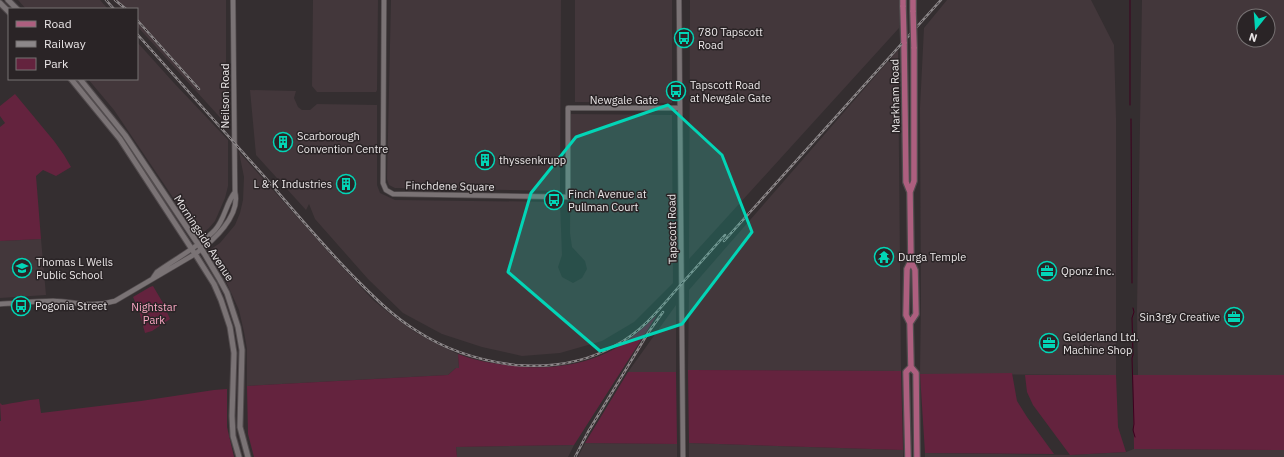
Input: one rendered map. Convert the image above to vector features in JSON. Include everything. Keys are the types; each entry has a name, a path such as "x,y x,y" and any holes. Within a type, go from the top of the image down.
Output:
{"main road":[{"path":"8,0 16,8"},
{"name":"Markham Road","path":"903,0 906,182 910,192"},
{"name":"Markham Road","path":"910,322 916,314 915,270 911,261 910,192 914,181 913,0"},
{"path":"0,3 8,11"},
{"name":"Morningside Avenue","path":"72,80 120,139 214,284 230,327 234,353 232,416 234,436 239,457"},
{"name":"Morningside Avenue","path":"81,80 125,135 201,249 220,280 232,307 238,327 242,350 240,427 248,457"},
{"path":"153,190 158,186"},
{"name":"Markham Road","path":"911,261 907,269 906,316 910,322 911,368 916,373 917,457"},
{"name":"Markham Road","path":"908,457 906,372 911,368"}],"street":[{"name":"Neilson Road","path":"153,278 160,276 195,254 209,243 222,230 231,216 237,199 234,192 233,0"},
{"name":"Finchdene Square","path":"384,0 383,183 386,190 393,194 568,197 568,108"},
{"name":"Tapscott Road","path":"679,0 683,457"},
{"name":"Newgale Gate","path":"568,108 679,108"},
{"name":"Neilson Road","path":"153,278 157,272 215,230 225,213 234,192"},
{"path":"0,304 52,301 92,306 104,305 123,298 153,278"}],"highlighted area":[{"path":"668,105 722,155 752,232 682,324 600,351 508,272 531,193 576,137"}],"shaded area":[{"path":"18,0 100,0 107,8 25,8"},
{"path":"114,0 226,0 226,124 138,27 138,8 121,8"},
{"path":"313,0 378,0 376,92 317,92 312,86"},
{"path":"391,0 561,0 560,191 395,188 389,185 387,179"},
{"path":"575,0 672,0 672,103 575,102"},
{"path":"690,0 899,0 899,28 689,259"},
{"path":"947,0 1091,0 1114,45 1116,118 1116,375 920,374 920,108 924,28"},
{"path":"1142,0 1284,0 1284,375 1138,375 1137,310"},
{"path":"138,43 228,140 228,186 225,198 215,221 199,236 114,110 89,80 138,80"},
{"path":"898,50 901,371 688,370 689,290"},
{"path":"250,90 296,91 294,98 298,107 302,110 310,110 317,104 377,105 377,185 380,193 395,200 560,202 562,255 558,267 562,277 573,283 582,278 587,269 585,261 572,247 570,233 571,114 672,115 673,283 634,322 602,341 560,353 522,356 482,347 442,334 403,313 368,279 315,219 309,204 306,210 256,155"},
{"path":"239,152 373,300 415,332 458,354 459,368 456,368 448,375 247,386 247,349 239,310 224,277 208,253 208,251 220,243 235,225 240,213 243,200 244,177"},
{"name":"Thomas L Wells Public School","path":"41,239 46,295 0,298 0,241"},
{"path":"676,305 676,372 628,372"},
{"path":"585,443 677,444 677,457 578,457"},
{"path":"689,443 903,450 903,457 689,457"},
{"path":"574,445 568,457 457,457 456,447"},
{"path":"1134,449 1284,450 1284,457 925,457 925,453 1070,455 1126,452"}],"green space":[{"path":"15,94 54,141 71,167 56,176 43,170 36,176 41,239 0,241 0,127 5,123 0,116 0,106"},
{"name":"Nightstar Park","path":"153,286 170,319 152,331 145,333 139,311 133,297"},
{"path":"657,315 574,445 456,447 457,457 254,457 248,434 247,386 448,375 456,368 459,368 458,354 482,361 522,367 553,367 569,365 599,356 613,349 631,338"},
{"path":"688,370 901,371 903,450 689,443"},
{"path":"628,372 676,372 677,444 585,443"},
{"path":"1012,373 1017,401 1054,454 925,453 920,374"},
{"path":"1025,375 1116,375 1118,427 1126,452 1070,455 1033,405 1027,392"},
{"path":"1133,375 1284,375 1284,450 1134,449"},
{"path":"227,389 227,427 234,457 0,457 0,403 2,405 39,399 41,413"}],"waterway":[{"path":"1130,0 1130,105"},
{"path":"1131,119 1132,283"},
{"path":"1133,308 1133,430 1135,437"}],"railway":[{"path":"106,0 113,8"},
{"path":"115,0 125,8"},
{"path":"724,241 941,0"},
{"path":"138,21 199,89"},
{"path":"138,35 322,243 372,294 393,314 409,326 428,338 464,354 489,361 515,365 542,366 580,360 604,351 625,340 649,320 725,235"},
{"path":"575,457 588,432 648,333 663,312"}],"place":[{"name":"780 Tapscott Road","path":"684,38"},
{"name":"Tapscott Road at Newgale Gate","path":"676,91"},
{"name":"Scarborough Convention Centre","path":"283,142"},
{"name":"thyssenkrupp","path":"485,160"},
{"name":"L & K Industries","path":"346,184"},
{"name":"Finch Avenue at Pullman Court","path":"554,200"},
{"name":"Durga Temple","path":"884,257"},
{"name":"Thomas L Wells Public School","path":"22,268"},
{"name":"Qponz Inc.","path":"1047,271"},
{"name":"Pogonia Street","path":"21,306"},
{"name":"Sin3rgy Creative","path":"1234,317"},
{"name":"Gelderland Ltd. Machine Shop","path":"1049,343"}]}
